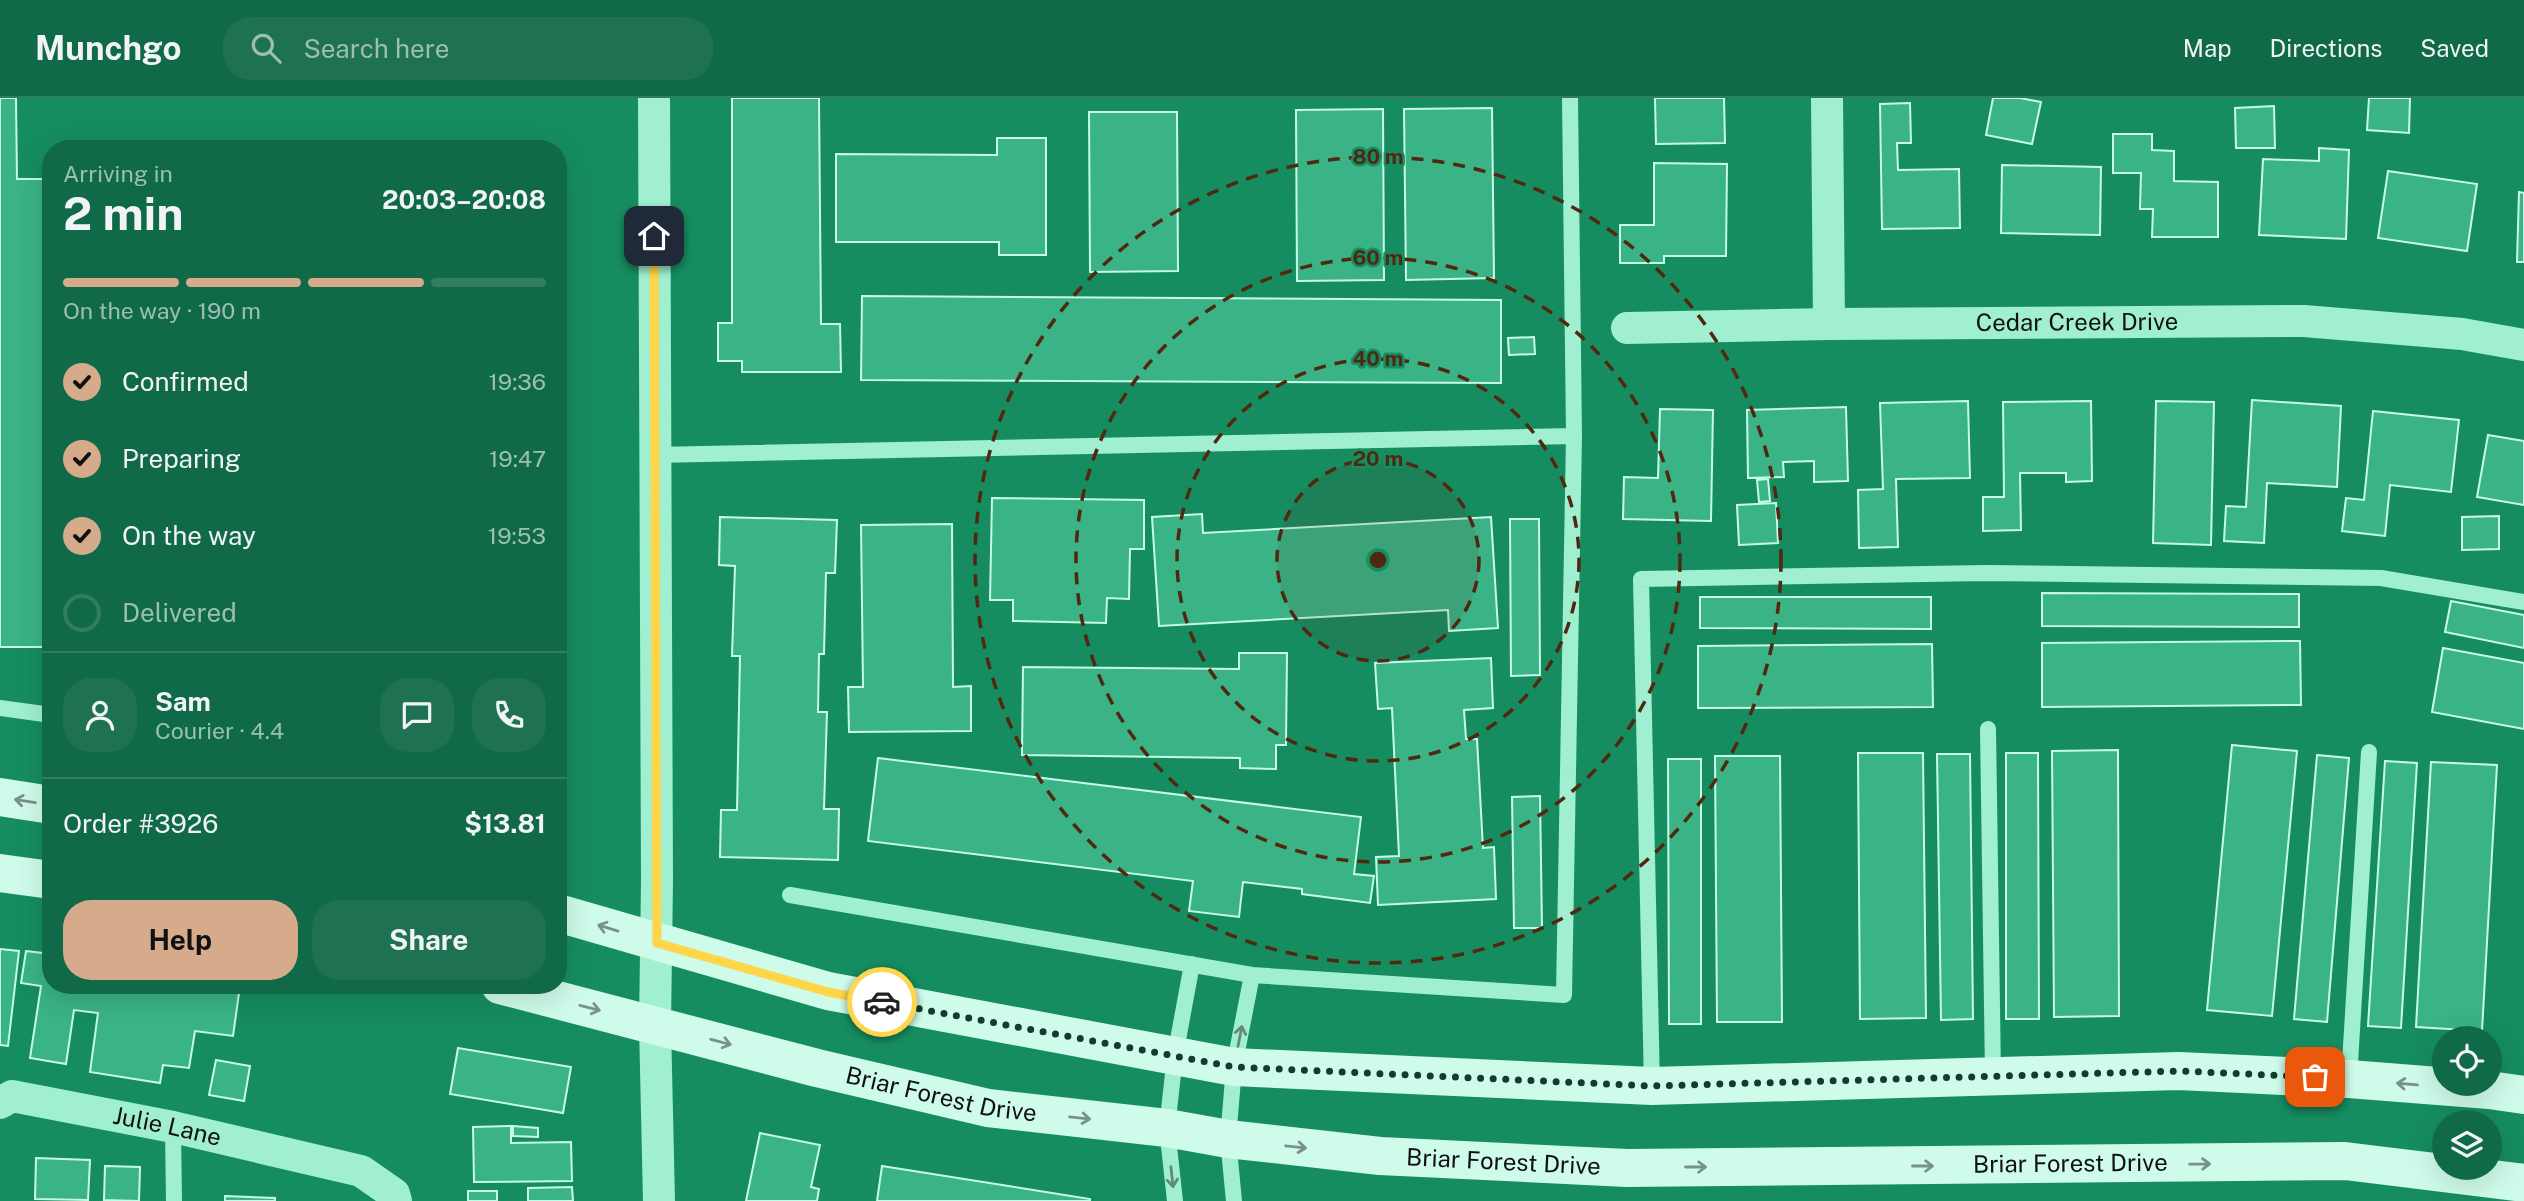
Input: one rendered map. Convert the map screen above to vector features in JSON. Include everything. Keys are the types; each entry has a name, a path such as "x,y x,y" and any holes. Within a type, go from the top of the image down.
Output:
{"main road":[{"path":"0,797 42,804"},
{"path":"0,873 42,879"},
{"path":"567,916 828,992 1234,1067 1652,1086 2179,1071 2349,1079 2524,1095"},
{"name":"Briar Forest Drive","path":"535,994 817,1068 988,1108 1380,1156 1627,1168 2345,1161 2524,1183"}],"street":[{"path":"654,98 655,1025 659,1201"},
{"path":"1827,98 1829,324"},
{"name":"Cedar Creek Drive","path":"1627,328 2304,321 2462,334 2524,345"},
{"name":"Julie Lane","path":"0,1103 12,1097 173,1127 362,1171 394,1194 396,1201"}],"lane":[{"path":"790,895 1252,975 1563,995 1574,436 1570,98"},
{"path":"654,456 1574,436"},
{"path":"1652,1086 1641,579 1985,573 2381,578 2524,603"},
{"path":"0,708 42,714"},
{"path":"1988,729 1993,1075"},
{"path":"2349,1079 2370,752"},
{"path":"1175,1201 1167,1128 1175,1056 1192,964"},
{"path":"1234,1201 1228,1139 1234,1067 1252,975"},
{"path":"173,1127 174,1201"}],"building":[{"path":"0,98 16,98 17,179 42,179 42,647 0,647"},
{"path":"732,98 819,98 821,324 840,324 841,372 742,372 742,361 718,361 718,323 732,323"},
{"path":"1655,98 1724,98 1725,143 1656,144"},
{"path":"1993,98 2020,98 2041,102 2032,144 1986,135"},
{"path":"2369,98 2410,98 2409,133 2367,130"},
{"path":"1910,103 1911,143 1897,143 1898,170 1959,169 1960,228 1882,229 1880,104"},
{"path":"2274,106 2275,148 2236,148 2235,108"},
{"path":"1492,108 1494,278 1406,280 1404,109"},
{"path":"1383,109 1384,280 1297,281 1296,110"},
{"path":"1089,112 1177,112 1178,271 1090,272"},
{"path":"2113,134 2152,134 2152,150 2174,151 2174,181 2218,182 2218,237 2152,237 2153,209 2140,209 2141,173 2113,173"},
{"path":"997,138 1046,138 1046,255 999,255 999,242 836,242 836,154 997,155"},
{"path":"2319,148 2349,150 2346,239 2259,235 2263,159 2319,161"},
{"path":"1654,163 1727,164 1726,256 1664,256 1664,263 1620,263 1620,225 1654,225"},
{"path":"2002,165 2101,167 2100,235 2001,233"},
{"path":"2388,171 2477,184 2467,251 2378,238"},
{"path":"2519,192 2524,193 2524,262 2517,262"},
{"path":"862,296 1501,300 1501,383 861,380"},
{"path":"1534,337 1535,354 1509,355 1508,338"},
{"path":"2252,400 2341,406 2337,487 2267,483 2264,543 2224,541 2226,506 2246,507"},
{"path":"1968,401 1970,478 1896,479 1898,547 1859,548 1858,490 1883,489 1880,403"},
{"path":"2091,401 2092,481 2066,482 2066,473 2020,473 2021,530 1983,531 1983,497 2004,497 2003,402"},
{"path":"2156,401 2214,402 2211,545 2153,543"},
{"path":"1846,407 1848,481 1814,482 1814,461 1783,462 1784,477 1748,478 1747,410"},
{"path":"1660,409 1713,410 1711,521 1623,519 1624,477 1658,478"},
{"path":"2373,411 2459,420 2451,492 2390,485 2385,536 2342,531 2346,498 2364,500"},
{"path":"2488,435 2524,441 2524,505 2477,497"},
{"path":"1768,479 1770,501 1759,502 1757,480"},
{"path":"992,498 1144,500 1144,549 1130,549 1129,599 1107,598 1106,623 1013,621 1013,600 990,600"},
{"path":"1776,503 1778,543 1739,545 1737,505"},
{"path":"1202,514 1203,533 1491,517 1498,628 1449,631 1448,610 1159,626 1152,517"},
{"path":"2499,516 2499,549 2462,550 2462,517"},
{"path":"720,517 837,520 835,573 826,573 824,654 819,654 818,712 827,712 824,809 839,809 838,860 720,857 721,810 737,810 740,656 732,656 735,566 719,565"},
{"path":"1510,519 1539,519 1540,675 1511,676"},
{"path":"952,524 953,687 971,686 971,731 849,732 848,687 863,687 861,525"},
{"path":"2042,593 2299,594 2299,627 2042,626"},
{"path":"1700,597 1931,597 1931,629 1700,628"},
{"path":"2451,601 2524,615 2524,648 2445,632"},
{"path":"2300,641 2301,705 2042,707 2042,643"},
{"path":"1932,644 1933,707 1698,708 1698,646"},
{"path":"2443,648 2524,663 2524,729 2432,712"},
{"path":"1239,653 1287,653 1286,745 1276,745 1276,769 1240,768 1240,758 1022,755 1023,667 1239,669"},
{"path":"1491,658 1493,708 1464,710 1466,739 1477,739 1483,848 1494,847 1496,899 1378,905 1376,857 1399,856 1392,708 1378,709 1375,663"},
{"path":"2232,745 2297,751 2272,1016 2207,1010"},
{"path":"2118,750 2119,1016 2054,1017 2052,751"},
{"path":"1858,753 1923,753 1926,1018 1860,1019"},
{"path":"2006,753 2038,753 2039,1019 2006,1019"},
{"path":"1937,754 1970,754 1973,1019 1941,1020"},
{"path":"2317,755 2349,758 2327,1022 2294,1019"},
{"path":"1715,756 1780,756 1782,1022 1717,1022"},
{"path":"878,758 1361,817 1354,874 1374,876 1370,903 1302,894 1302,889 1243,882 1239,917 1189,911 1193,881 868,841"},
{"path":"1668,759 1701,759 1701,1024 1669,1024"},
{"path":"2385,761 2417,763 2401,1028 2368,1026"},
{"path":"2431,762 2497,765 2482,1026 2416,1027"},
{"path":"1540,796 1542,928 1514,928 1512,797"},
{"path":"0,949 19,951 8,1046 0,1045"},
{"path":"26,951 42,953 42,994 239,994 233,1036 195,1031 189,1068 163,1065 160,1083 90,1072 98,1013 74,1010 66,1064 30,1058 41,986 21,983"},
{"path":"458,1048 571,1067 563,1113 450,1094"},
{"path":"216,1060 250,1066 244,1101 209,1095"},
{"path":"511,1126 511,1143 571,1142 572,1181 474,1182 473,1127"},
{"path":"513,1126 538,1128 538,1137 513,1136"},
{"path":"760,1133 820,1145 811,1187 819,1189 817,1201 746,1201"},
{"path":"36,1158 90,1160 88,1200 35,1199"},
{"path":"105,1166 140,1167 139,1201 104,1200"},
{"path":"882,1166 1090,1199 1090,1201 877,1201"},
{"path":"572,1187 573,1201 528,1201 528,1188"},
{"path":"468,1191 497,1191 497,1201 468,1201"},
{"path":"225,1196 275,1198 275,1201 225,1201"}],"way so far":[{"path":"882,1002 1234,1067 1652,1086 2179,1071 2315,1077"}],"route":[{"path":"654,236 657,943 828,992 882,1002"}]}
